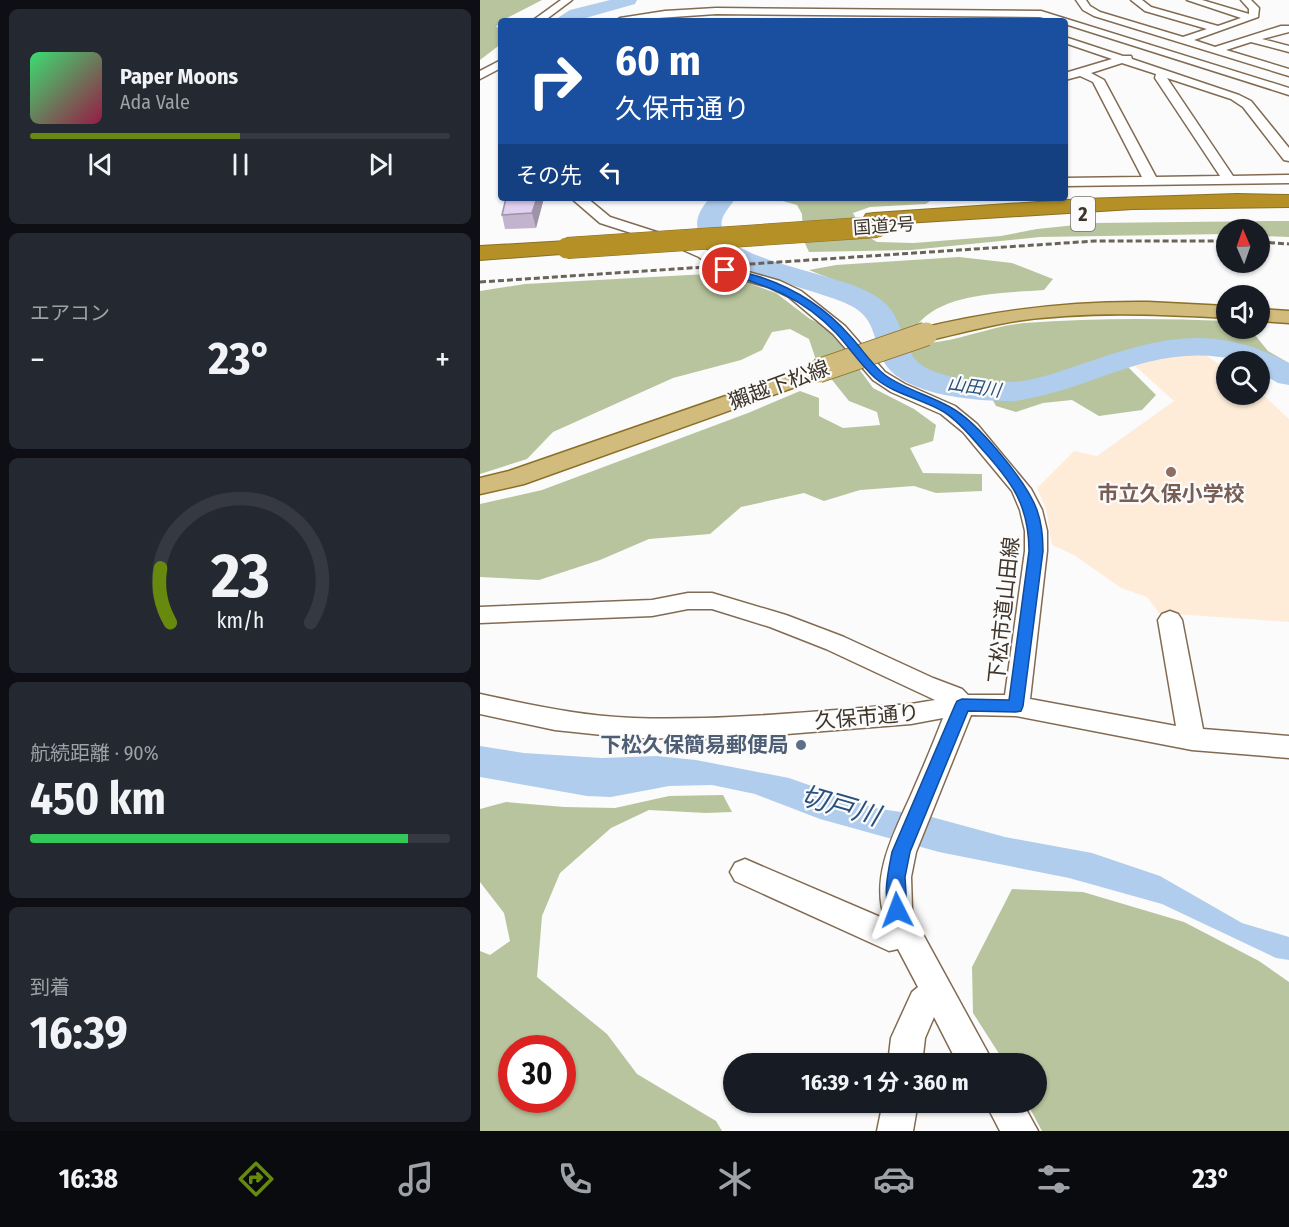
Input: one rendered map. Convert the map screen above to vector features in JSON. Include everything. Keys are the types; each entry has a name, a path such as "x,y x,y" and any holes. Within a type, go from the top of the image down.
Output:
{"highway":[{"name":"国道2号","path":"875,223 1077,205 1174,201 1289,201"},
{"name":"国道2号","path":"480,245 566,243 875,223 1159,210 1289,210"},
{"name":"国道2号","path":"480,254 566,243"}],"main road":[{"name":"獺越下松線","path":"480,486 515,478 926,334 1017,315 1062,310 1128,308 1216,312"},
{"path":"1270,316 1289,317"}],"street":[{"path":"541,18 564,2 574,0"},
{"path":"741,11 754,0"},
{"path":"970,0 976,5 976,12"},
{"path":"1081,0 1090,11 1289,73"},
{"path":"1136,0 1148,9 1218,29"},
{"path":"1192,0 1250,18"},
{"path":"1068,76 1250,18 1256,12 1246,0"},
{"path":"994,2 1037,2 1045,11 1041,14"},
{"path":"640,18 673,13 741,11 976,12 1006,17 1041,14 1054,18"},
{"path":"968,18 976,12"},
{"path":"1068,22 1289,92"},
{"path":"1216,50 1285,28 1289,29"},
{"path":"1252,39 1289,49"},
{"path":"1068,41 1235,97 1247,104 1289,157"},
{"path":"1068,47 1078,44"},
{"path":"480,76 498,65"},
{"path":"1081,72 1098,80 1150,179"},
{"path":"1162,73 1161,78 1228,178"},
{"path":"1069,178 1289,179"},
{"name":"下松市道山田線","path":"582,201 605,220 686,246 704,254 725,270 766,282 795,294 839,330 879,376 898,388 948,410 970,428 1002,464 1022,489 1031,510 1036,531 1036,551 1016,706"},
{"path":"480,615 652,608 688,601 712,601 768,617 835,643 924,686 953,696 962,705 901,852 896,877 897,910 906,934 971,1053"},
{"path":"1170,620 1192,738"},
{"name":"久保市通り","path":"480,704 555,720 631,728 726,729 911,714 962,705 990,704 1016,706 1192,738 1289,747"},
{"path":"745,872 889,936 906,934"},
{"path":"906,1053 908,1038 923,1003 938,992"},
{"path":"895,1131 899,1113"},
{"path":"1009,1113 1020,1131"}],"shaded area":[{"name":"市立久保小学校","path":"1199,351 1216,362 1216,405 1270,405 1270,401 1289,419 1289,622 1159,613 1147,597 1121,588 1074,555 1052,545 1046,509 1037,488 1074,451 1097,456 1174,401 1135,366 1182,352"}],"green space":[{"path":"480,0 542,0 507,18 498,18 496,27 498,27 498,46 480,60"},
{"path":"783,201 930,201 926,204 870,207 853,213 865,235 877,242 914,243 1001,236 1037,229 1095,223 1216,222 1216,234 1040,237 911,250 809,252 803,239 802,214 797,205"},
{"path":"1270,221 1289,221 1289,237 1270,236"},
{"path":"959,257 1012,263 1053,279 1044,290 976,296 942,306 928,314 917,325 929,343 1024,323 1176,319 1216,321 1216,339 1258,339 1268,351 1240,351 1205,345 1166,348 1118,357 1156,395 1142,410 1099,416 1072,400 1043,403 1016,412 996,406 990,397 973,384 920,367 906,354 888,308 881,301 858,289 809,270 836,265"},
{"path":"707,274 743,281 776,293 810,319 829,328 873,388 914,409 936,425 933,441 910,448 923,473 982,474 982,491 936,493 914,486 860,490 824,501 804,493 741,507 710,534 649,539 600,560 539,580 480,577 480,504 542,490 748,413 800,391 819,398 819,416 843,428 880,425 877,412 849,401 816,360 809,339 790,329 772,332 762,350 741,360 673,378 553,432 527,459 480,474 480,291 525,284"},
{"path":"1270,352 1289,363 1289,371 1270,362"},
{"path":"723,795 732,812 649,810 611,828 560,873 542,916 537,977 607,1034 637,1074 716,1121 722,1131 480,1131 480,951 490,955 510,941 504,913 480,882 480,809 506,802 564,807 615,808 669,796"},
{"path":"1012,889 1083,892 1184,922 1259,961 1289,982 1289,1131 1042,1131 1032,1113 1047,1113 1047,1053 999,1053 973,1013 972,967"}],"water":[{"name":"切戸川","path":"480,746 524,753 602,758 657,756 696,760 789,778 874,808 928,816 1005,837 1092,853 1160,876 1242,923 1289,937 1289,960 1276,958 1162,904 1069,878 939,852 820,819 755,794 712,785 669,786 611,797 587,796 480,777"}],"building":[{"path":"505,201 536,201 532,213 502,215"}],"waterway":[{"name":"山田川","path":"568,18 629,0"},
{"name":"山田川","path":"721,201 710,213 709,228 719,244 746,260 840,290 864,301 882,315 898,360 914,375 953,387 1011,392 1056,383 1142,354 1188,346 1225,348 1252,356 1289,376"}],"railway":[{"path":"480,282 1095,241 1216,241"},
{"path":"1270,243 1289,244"}],"place":[{"name":"市立久保小学校","path":"1171,472"},
{"name":"下松久保簡易郵便局","path":"801,745"}],"route":[{"path":"725,270 749,276 795,294 839,330 879,376 898,388 948,410 970,428 1002,464 1022,489 1031,510 1036,531 1036,551 1016,706 962,705 959,718 901,852 896,877 897,910"}]}
